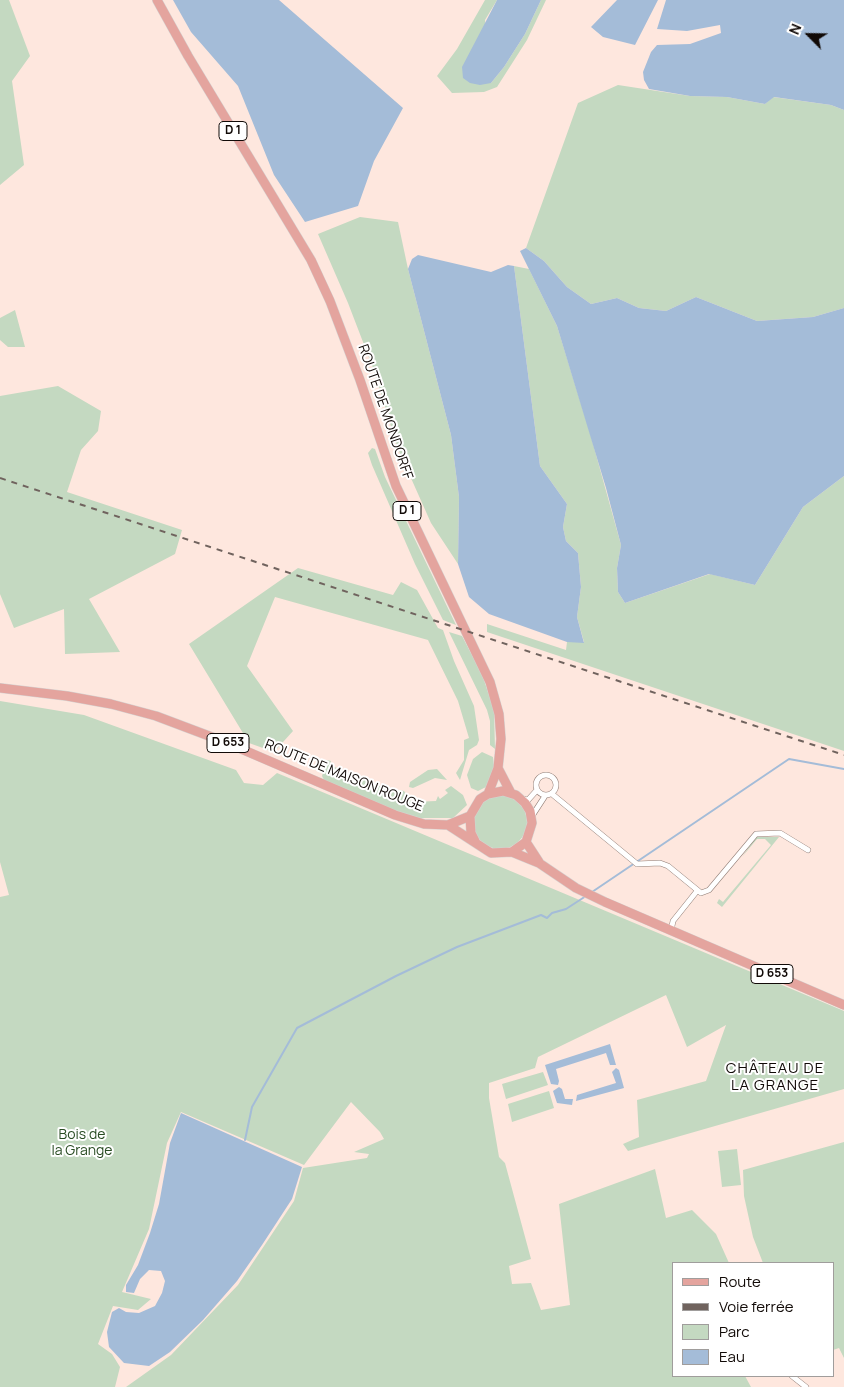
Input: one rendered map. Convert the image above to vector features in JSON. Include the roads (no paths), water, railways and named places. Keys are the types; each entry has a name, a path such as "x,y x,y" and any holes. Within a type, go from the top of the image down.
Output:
{"main road":[{"name":"ROUTE DE MONDORFF","path":"157,0 188,56 311,260 330,301 354,363 396,486 490,682 499,714 501,739 498,768"},
{"name":"ROUTE DE MAISON ROUGE","path":"0,688 67,696 111,704 156,716 225,742 395,815 424,824 448,825"},
{"path":"498,768 510,793"},
{"name":"D 1","path":"488,794 498,768"},
{"path":"475,841 471,833 470,816 477,802 488,794 496,792 510,793 522,799 531,816 531,829 526,842 512,852"},
{"path":"448,825 470,816"},
{"path":"448,825 491,853 512,852 539,863"},
{"path":"526,842 539,863"},
{"name":"D 653","path":"539,863 576,888 606,902 844,1005"}],"street":[{"path":"545,796 537,790 536,784 543,775 549,775 556,784 552,794"},
{"path":"522,799 528,800 537,790"},
{"path":"531,816 545,796 552,794"},
{"path":"552,794 637,864 660,863 668,866 699,892"},
{"path":"671,931 673,921 699,892 709,890 756,834 780,833 808,850"},
{"path":"793,1377 806,1387"}],"water":[{"path":"173,0 279,0 403,108 374,161 358,206 305,222 274,175 238,86 191,32"},
{"path":"497,0 541,0 525,34 504,67 491,83 480,85 470,83 463,78 462,67"},
{"path":"617,0 658,0 635,45 603,37 591,27"},
{"path":"666,0 844,0 844,110 831,105 774,97 765,104 727,97 690,96 649,89 644,80 643,72 651,52 657,45 690,44 721,33 720,25 687,31 657,29"},
{"path":"526,248 544,261 567,287 591,304 617,298 639,308 666,311 696,297 757,321 813,317 844,308 844,476 803,507 755,585 709,574 625,603 618,592 617,568 621,545 606,488 557,326 520,251"},
{"path":"418,255 491,272 508,265 514,266 540,466 567,504 563,527 566,541 578,553 581,587 577,617 584,643 567,642 489,614 469,597 458,564 459,497 451,435 408,269 412,259"},
{"path":"610,1044 616,1065 610,1065 606,1053 556,1069 558,1085 551,1084 545,1065"},
{"path":"616,1068 619,1070 624,1088 576,1101 577,1095 616,1083 612,1072"},
{"path":"559,1087 562,1089 565,1099 573,1099 572,1105 557,1103 553,1091"},
{"path":"181,1113 302,1167 292,1199 237,1281 203,1320 170,1352 149,1366 124,1363 109,1347 107,1332 112,1312 119,1308 126,1312 139,1313 155,1306 162,1293 165,1281 161,1271 149,1270 140,1279 134,1293 126,1292 126,1285 138,1265 150,1233 159,1204 170,1143"}],"waterway":[{"path":"592,892 789,759 844,769"},
{"path":"245,1140 252,1107 297,1028 396,976 457,947 541,915 547,918 552,913 566,909 586,896"}],"railway":[{"path":"0,478 844,755"}],"district":[{"name":"CHÂTEAU DE LA GRANGE","path":"775,1078"}],"park label":[{"name":"Bois de la Grange","path":"82,1144"}]}
